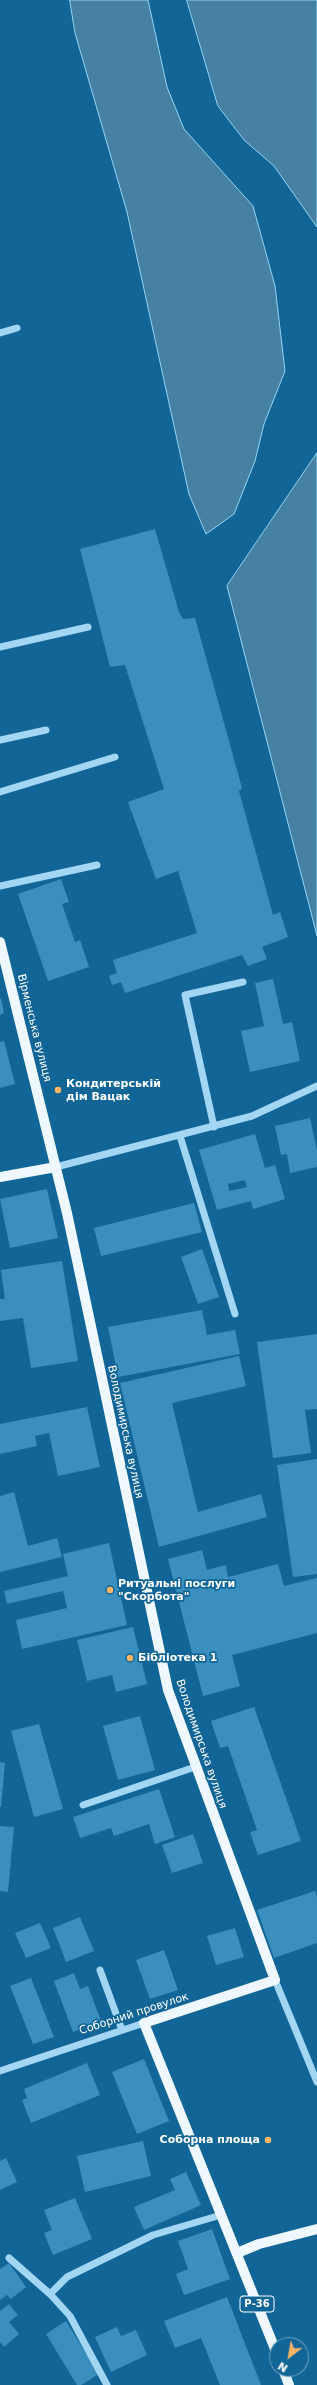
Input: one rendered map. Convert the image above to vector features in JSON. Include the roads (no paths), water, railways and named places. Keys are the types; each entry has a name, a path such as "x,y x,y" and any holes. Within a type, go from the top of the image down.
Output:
{"main road":[{"name":"Вірменська вулиця","path":"0,942 56,1167"},
{"path":"0,1177 56,1167"},
{"name":"Володимирська вулиця","path":"56,1167 168,1690 275,1980"},
{"name":"Соборний провулок","path":"144,2023 275,1980"},
{"path":"144,2023 237,2253 259,2244 317,2229"},
{"name":"Р-36","path":"237,2253 270,2337"}],"street":[{"path":"0,333 17,328"},
{"path":"0,647 88,628"},
{"path":"0,740 46,730"},
{"path":"0,792 115,757"},
{"path":"0,886 97,865"},
{"path":"214,1127 185,995 243,982"},
{"path":"56,1167 180,1136 252,1116 317,1086"},
{"path":"180,1136 235,1314"},
{"path":"84,1806 196,1767"},
{"path":"100,1970 122,2030"},
{"name":"Володимирська вулиця","path":"275,1980 317,2082"},
{"name":"Соборний провулок","path":"0,2071 144,2023"},
{"path":"50,2294 67,2276 153,2235 221,2215"},
{"path":"9,2258 50,2294 70,2316 107,2385"}],"water":[{"path":"70,0 148,0 167,87 184,129 253,206 275,286 285,371 264,424 255,461 234,514 206,534 189,494 127,212 75,33"},
{"path":"187,0 317,0 317,227 274,166 244,140 218,106"},
{"path":"317,453 317,936 227,586"}],"place":[{"name":"Кондитерській дім Вацак","path":"58,1090"},
{"name":"Ритуальні послуги \"Скорбота\"","path":"110,1590"},
{"name":"Бібліотека 1","path":"130,1658"},
{"name":"Соборна площа","path":"268,2140"}]}
